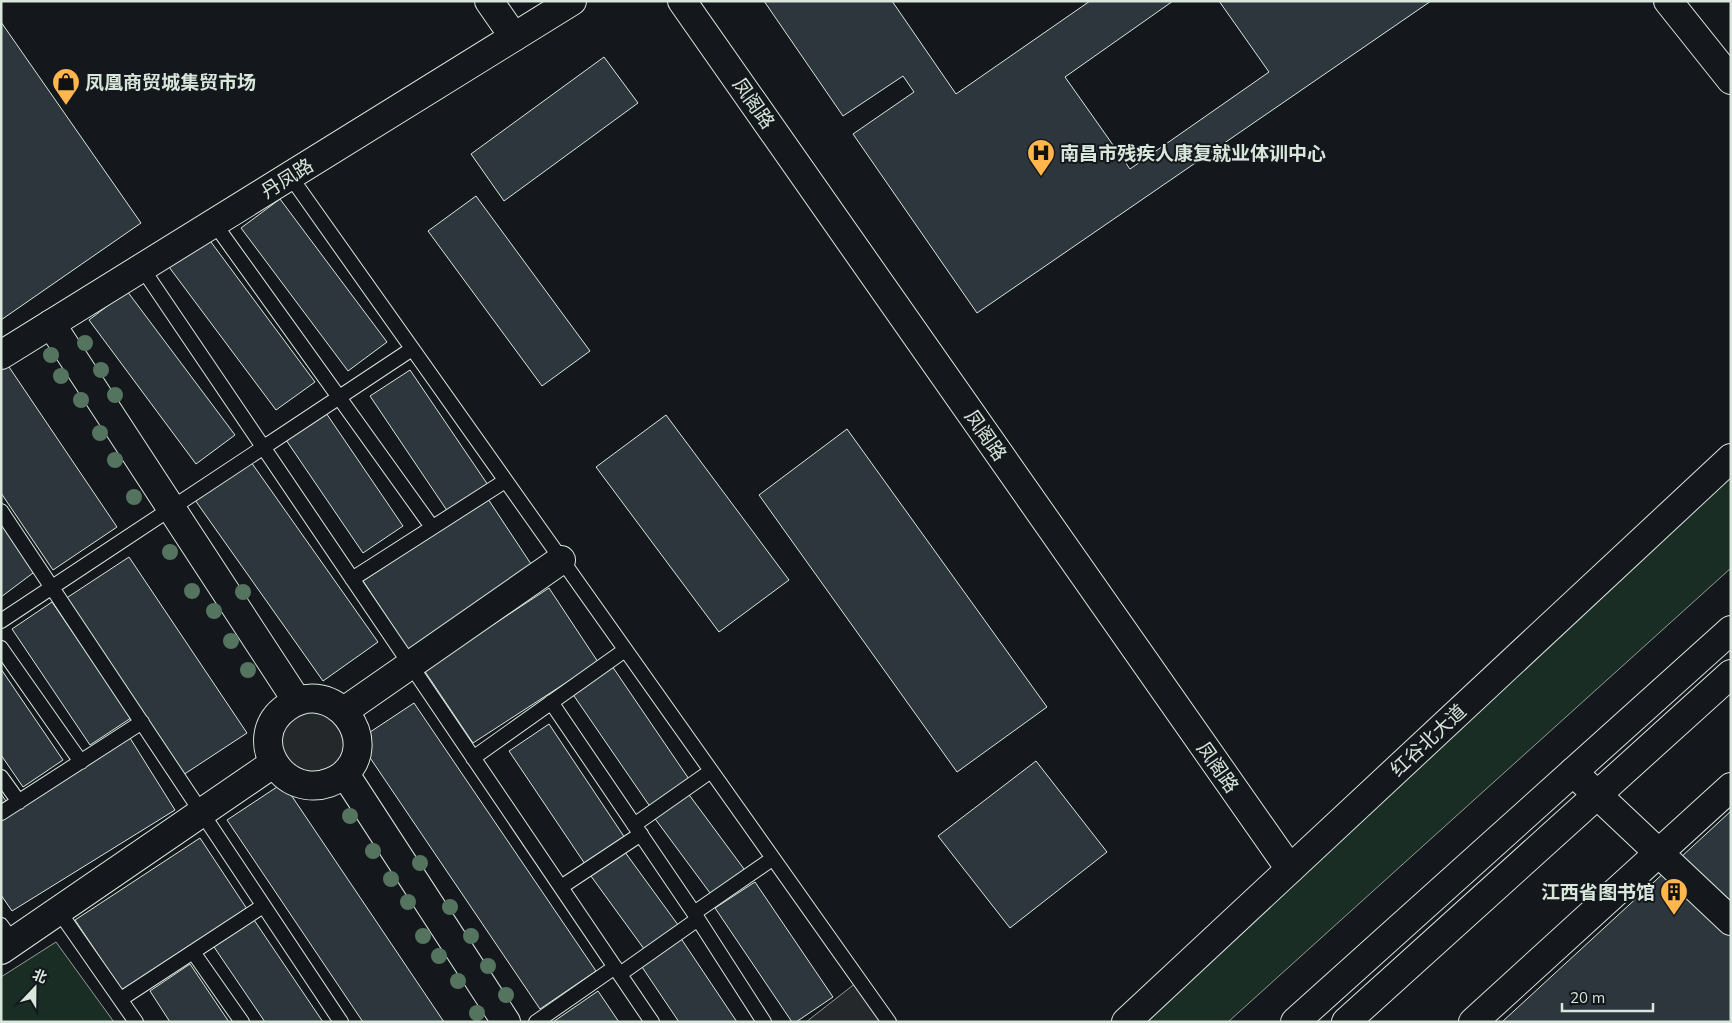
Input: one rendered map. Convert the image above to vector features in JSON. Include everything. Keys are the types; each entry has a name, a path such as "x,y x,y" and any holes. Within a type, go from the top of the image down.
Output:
{"street":[{"path":"489,1 514,38"},
{"name":"丹凤路","path":"1,355 572,1"},
{"name":"凤阁路","path":"682,1 1290,869"},
{"path":"1668,1 1731,80"},
{"path":"51,324 298,701"},
{"name":"红谷北大道","path":"1126,1022 1731,458"},
{"path":"344,711 561,560"},
{"path":"1295,1022 1731,630"},
{"path":"1346,1022 1731,674"},
{"path":"310,698 322,700 344,711 351,720 357,742 356,754 344,774 331,783 305,786 292,781 282,774 269,752 269,739 272,727 278,716 298,701 310,698"},
{"path":"5,939 58,910 274,763"},
{"path":"1573,772 1731,921"},
{"path":"344,774 506,1022"},
{"path":"1473,1022 1731,787"}],"lane":[{"path":"290,176 772,859 890,1022"},
{"path":"214,223 432,527"},
{"path":"142,268 652,1022"},
{"path":"1,621 412,349"},
{"path":"352,579 505,481"},
{"path":"1,511 341,1022"},
{"path":"1,648 81,762"},
{"path":"473,758 624,650"},
{"path":"551,702 696,916 764,1022"},
{"path":"1,813 142,722"},
{"path":"561,887 638,830 711,771"},
{"path":"1,777 19,802"},
{"path":"536,1022 617,971 696,916 772,859"},
{"path":"121,1000 264,906"},
{"path":"58,910 136,1022"},
{"path":"193,952 242,1022"}],"green space":[{"path":"1731,476 1731,568 1228,1022 1146,1022"},
{"path":"56,942 114,1022 1,1022 1,977"}],"shaded area":[{"path":"334,704 351,764 292,781 272,727 278,716"},
{"path":"861,979 895,1022 806,1022"}],"building":[{"path":"764,1 892,1 956,94 1090,1 1173,1 1065,77 1130,169 1269,72 1219,1 1431,1 977,313 853,134 914,92 903,76 843,116"},
{"path":"1,22 141,223 1,320"},
{"path":"604,57 638,103 504,201 471,154"},
{"path":"476,196 590,351 542,386 428,231"},
{"path":"280,199 387,342 348,371 241,228"},
{"path":"208,238 315,382 276,410 169,267"},
{"path":"127,291 235,435 196,464 89,320"},
{"path":"5,361 117,527 53,570 1,493 1,364"},
{"path":"410,370 488,485 448,512 370,396"},
{"path":"324,410 403,526 363,553 284,437"},
{"path":"666,415 789,580 719,632 596,467"},
{"path":"847,429 1047,707 957,772 759,495"},
{"path":"251,462 378,642 323,681 195,500"},
{"path":"488,499 537,573 412,655 363,581"},
{"path":"1,522 37,570 1,597"},
{"path":"129,557 247,733 183,775 65,599"},
{"path":"549,588 598,662 473,743 424,670"},
{"path":"52,602 131,718 90,745 12,629"},
{"path":"612,666 691,782 651,808 572,693"},
{"path":"1,669 63,760 23,787 1,755"},
{"path":"414,703 596,971 540,1009 358,740"},
{"path":"549,724 627,841 587,867 509,751"},
{"path":"130,738 175,810 12,911 1,895 1,818"},
{"path":"1036,761 1107,852 1010,928 938,836"},
{"path":"283,783 444,1022 363,1022 227,820"},
{"path":"687,792 747,873 713,897 653,816"},
{"path":"1,794 6,801 1,804"},
{"name":"江西省图书馆","path":"1731,811 1731,1022 1502,1022"},
{"path":"200,838 249,912 124,993 75,920"},
{"path":"622,848 681,929 647,953 588,872"},
{"path":"755,882 833,997 796,1022 792,1022 715,908"},
{"path":"252,917 323,1022 265,1022 212,944"},
{"path":"680,937 737,1022 679,1022 640,964"},
{"path":"190,964 229,1022 170,1022 150,991"},
{"path":"598,991 619,1022 553,1022"}],"place":[{"name":"凤凰商贸城集贸市场","path":"66,106"},
{"name":"南昌市残疾人康复就业体训中心","path":"1041,177"},
{"name":"江西省图书馆","path":"1674,916"}]}
